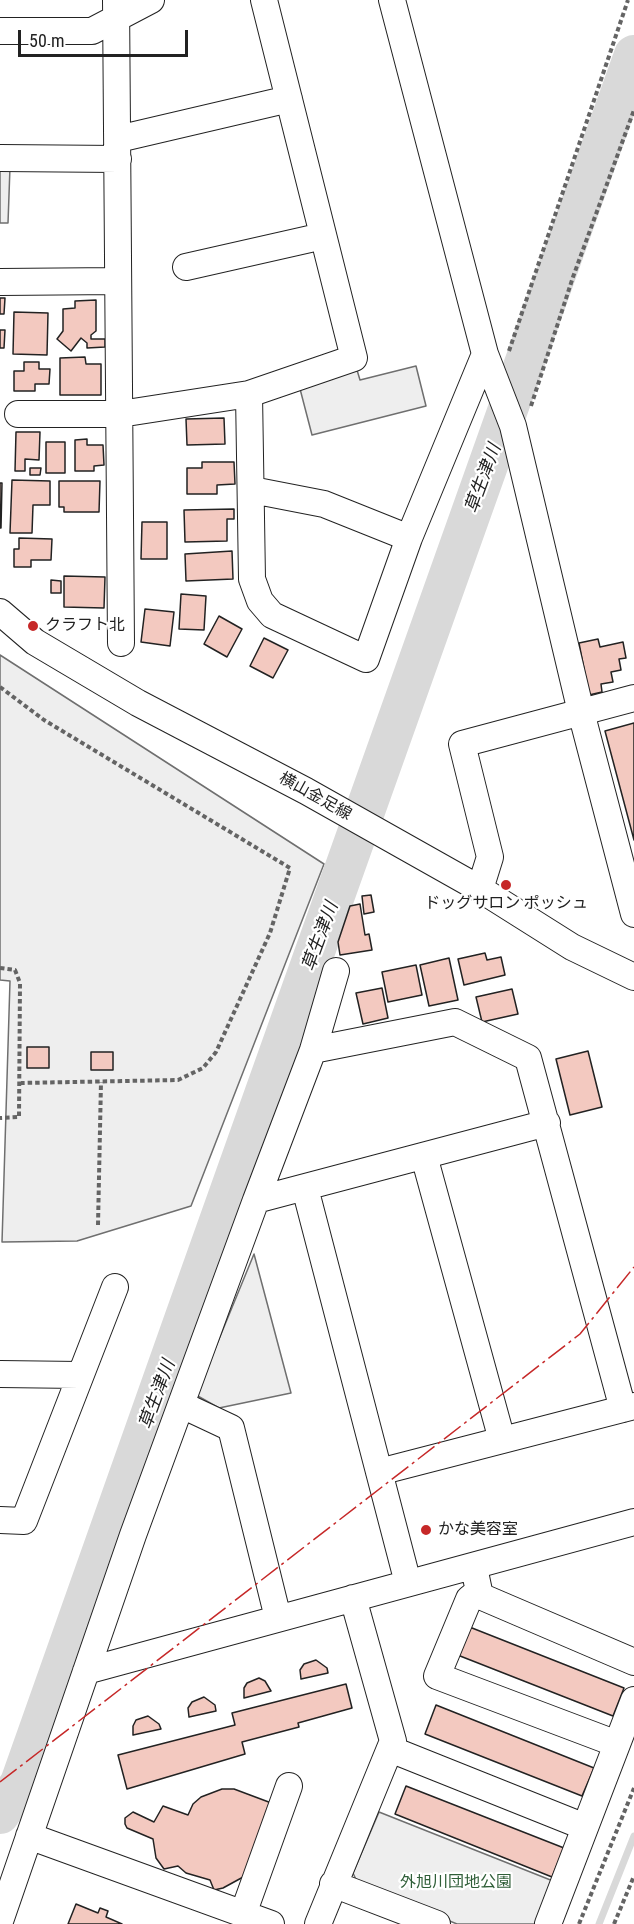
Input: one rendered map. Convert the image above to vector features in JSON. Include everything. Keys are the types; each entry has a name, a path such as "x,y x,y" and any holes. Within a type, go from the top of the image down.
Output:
{"street":[{"path":"0,31 92,31 116,9 151,0"},
{"path":"18,414 120,414 249,394 354,358 264,0"},
{"path":"392,0 485,354 498,383 515,436 581,712 634,914"},
{"path":"116,9 121,643"},
{"path":"0,158 118,149 288,99"},
{"path":"186,267 323,236"},
{"path":"0,282 117,281"},
{"path":"249,394 252,579 260,601 272,615 366,659 409,538 485,354"},
{"path":"252,490 324,504 409,538"},
{"name":"横山金足線","path":"0,612 35,642 138,703 306,791 480,889 572,947 634,977"},
{"path":"480,889 490,857 462,744 634,699"},
{"path":"0,1921 86,1671 256,1200 313,1050 336,971"},
{"path":"313,1050 455,1022 528,1058 629,1408 379,1472"},
{"path":"256,1200 547,1123"},
{"path":"424,1156 502,1440"},
{"path":"305,1188 408,1582"},
{"path":"0,1520 24,1521 78,1375 115,1287"},
{"path":"0,1374 78,1375"},
{"path":"182,1405 231,1428 278,1618"},
{"path":"86,1671 634,1522"},
{"path":"473,1565 480,1596 634,1662"},
{"path":"479,1591 469,1599 437,1676 617,1744"},
{"path":"318,1924 393,1741 353,1598"},
{"path":"548,1924 634,1700"},
{"path":"390,1749 585,1827"},
{"path":"243,1914 289,1786"},
{"path":"29,1836 271,1924"},
{"path":"333,1884 437,1924"}],"path":[{"path":"498,383 628,0"},
{"path":"515,436 634,110"},
{"path":"0,687 44,720 290,868 270,933 216,1052 203,1068 178,1080 21,1083"},
{"path":"0,968 15,970 20,983 21,1083 19,1118 0,1118"},
{"path":"98,1225 101,1082"},
{"path":"579,1924 634,1788"},
{"path":"614,1924 634,1876"}],"green space":[{"path":"0,167 10,167 8,223 0,223"},
{"path":"416,366 426,406 312,435 299,385 357,370 360,380"},
{"path":"0,655 324,864 191,1206 77,1241 2,1242 10,981 0,980"},
{"path":"254,1254 291,1393 219,1408 196,1395"},
{"name":"外旭川団地公園","path":"379,1812 553,1881 537,1924 457,1924 358,1884 353,1873"}],"building":[{"path":"0,298 5,298 4,314 0,314"},
{"path":"96,300 96,331 91,335 91,339 105,339 105,347 87,348 87,343 81,338 71,351 57,339 63,331 63,309 75,308 75,301"},
{"path":"14,312 48,313 47,355 13,354"},
{"path":"0,330 5,330 4,348 0,348"},
{"path":"85,357 86,364 101,364 101,395 60,395 60,358"},
{"path":"24,362 39,362 39,369 50,369 49,384 35,384 35,391 14,391 14,371 24,371"},
{"path":"224,418 225,444 187,445 186,419"},
{"path":"16,432 40,432 39,460 25,459 25,471 15,471"},
{"path":"87,439 87,445 103,445 104,465 94,466 94,471 75,471 75,440"},
{"path":"46,442 65,442 65,473 46,473"},
{"path":"202,462 234,462 235,484 217,485 217,494 187,494 187,468 202,468"},
{"path":"30,468 41,468 40,475 30,475"},
{"path":"12,480 50,481 50,505 33,505 32,533 10,533"},
{"path":"59,481 100,481 99,512 64,512 64,507 59,507"},
{"path":"0,483 2,483 1,528 0,528"},
{"path":"234,509 234,519 227,519 227,541 185,542 184,510"},
{"path":"142,522 167,522 167,559 141,559"},
{"path":"19,538 52,539 51,560 31,560 31,567 14,567 14,549 19,549"},
{"path":"232,551 233,579 186,581 185,554"},
{"path":"64,576 105,577 104,608 64,607"},
{"path":"51,580 61,581 61,593 51,593"},
{"path":"181,594 206,596 204,630 179,629"},
{"path":"145,609 174,612 170,646 141,642"},
{"path":"219,616 242,629 227,657 204,644"},
{"path":"264,638 288,650 273,678 250,666"},
{"path":"598,639 600,647 623,642 626,658 619,659 621,670 611,672 613,682 601,684 602,692 589,695 579,643"},
{"path":"634,723 634,840 605,731"},
{"path":"371,895 374,912 364,914 362,896"},
{"path":"360,904 365,935 369,934 372,950 340,955 338,942 350,906"},
{"path":"485,953 487,960 501,957 505,975 464,985 458,959"},
{"path":"449,958 458,1000 429,1006 420,965"},
{"path":"416,965 422,995 388,1002 382,972"},
{"path":"382,988 388,1018 363,1024 356,993"},
{"path":"512,989 518,1014 482,1022 476,997"},
{"path":"27,1047 49,1047 49,1068 27,1068"},
{"path":"588,1051 602,1107 570,1115 556,1059"},
{"path":"91,1052 113,1052 113,1070 91,1070"},
{"path":"467,1626 624,1688 613,1716 455,1654"},
{"path":"316,1660 327,1668 328,1673 301,1679 300,1670 304,1664"},
{"path":"259,1678 265,1681 271,1691 244,1698 244,1688 247,1683"},
{"path":"346,1684 352,1708 298,1723 299,1727 242,1742 245,1754 127,1789 118,1755 235,1725 232,1713"},
{"path":"204,1697 215,1705 216,1711 189,1717 188,1708 192,1702"},
{"path":"436,1705 594,1768 582,1796 425,1734"},
{"path":"148,1716 159,1724 161,1729 133,1735 136,1720"},
{"path":"406,1786 564,1848 552,1877 395,1814"},
{"path":"222,1789 234,1789 274,1804 245,1876 223,1888 214,1890 210,1880 186,1873 178,1866 164,1869 156,1858 153,1839 127,1828 125,1824 125,1818 133,1812 154,1822 163,1806 188,1815 193,1804 201,1797"},
{"path":"76,1904 98,1913 100,1908 108,1911 106,1917 122,1924 68,1924"}],"waterway":[{"name":"草生津川","path":"0,1814 20,1783 634,55"},
{"path":"599,1924 634,1836"}],"power":[{"path":"0,1782 580,1334 634,1267"}],"place":[{"name":"クラフト北","path":"33,626"},
{"name":"ドッグサロン ポッシュ","path":"506,885"},
{"name":"かな美容室","path":"426,1530"}]}
